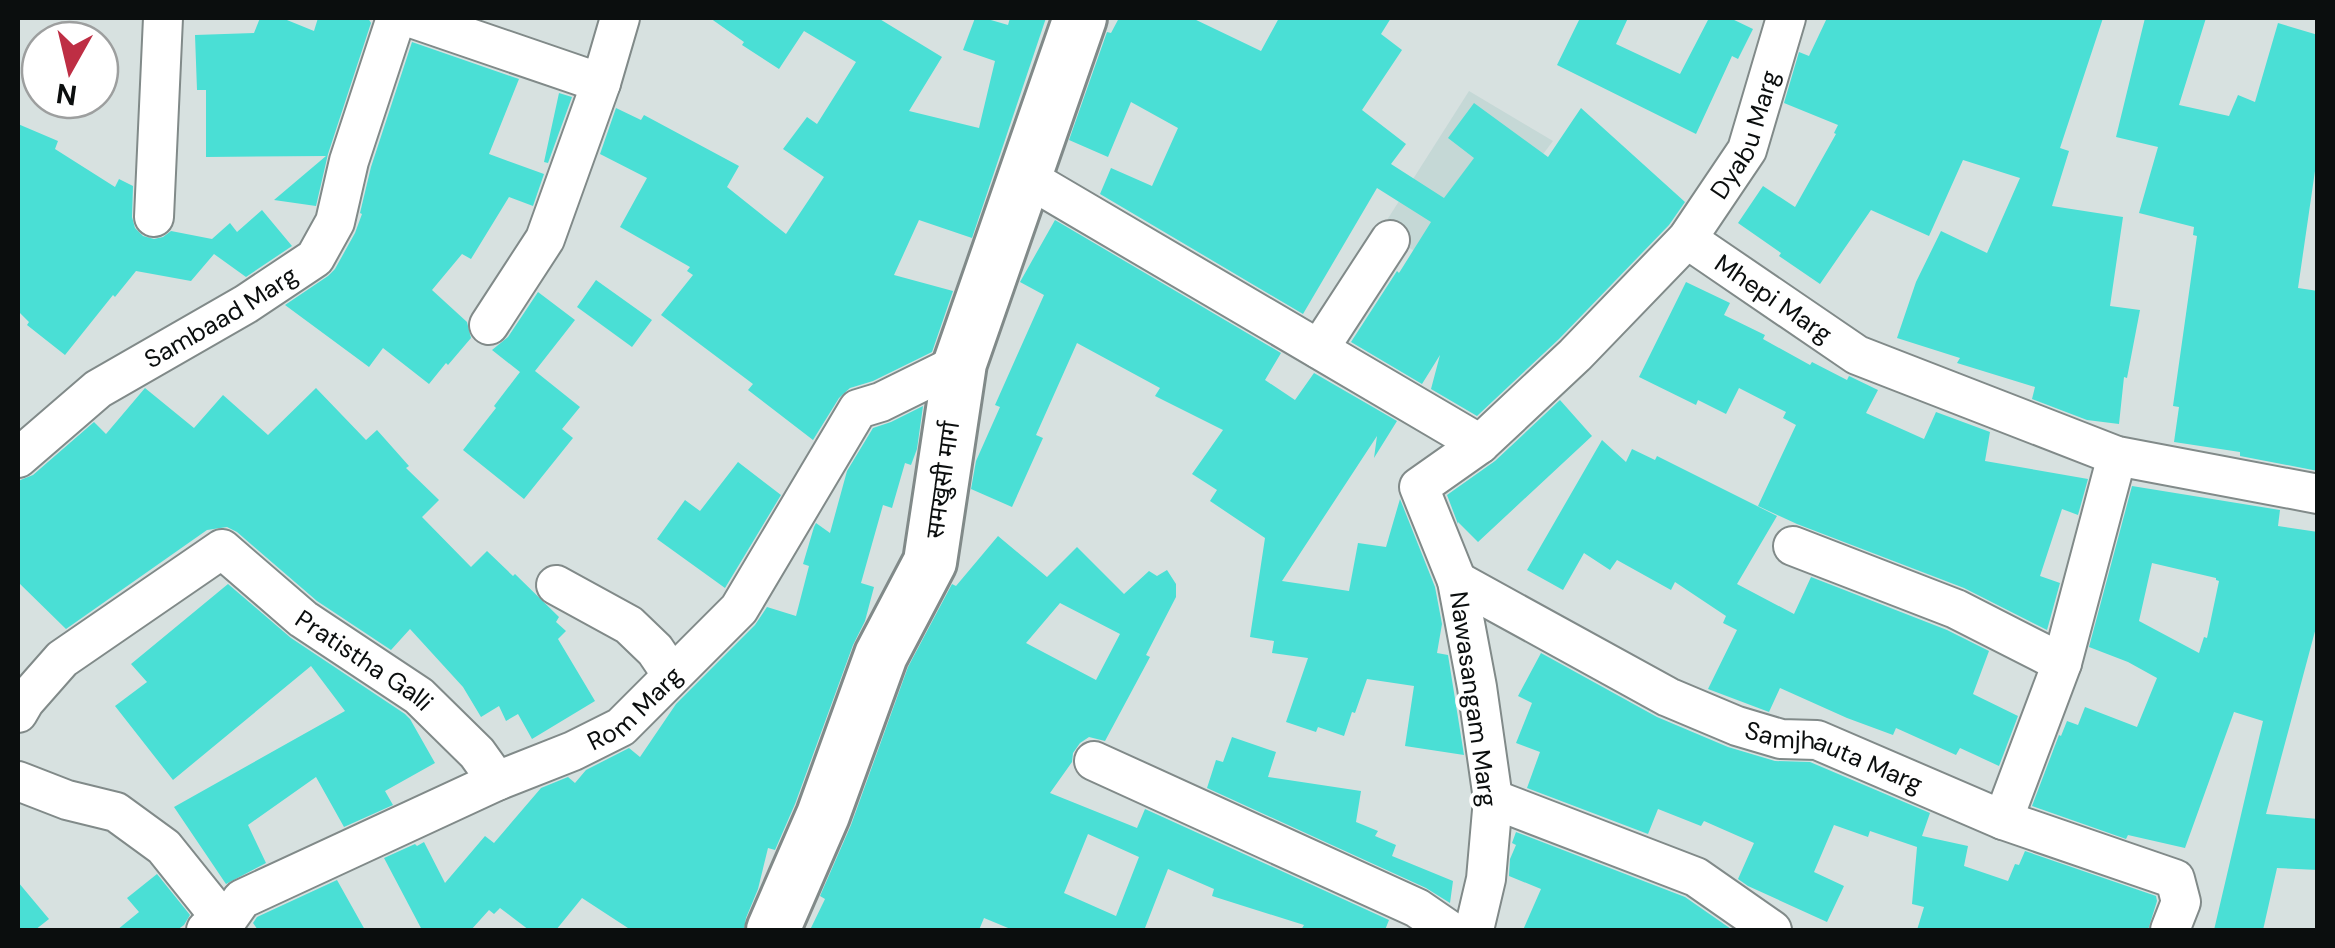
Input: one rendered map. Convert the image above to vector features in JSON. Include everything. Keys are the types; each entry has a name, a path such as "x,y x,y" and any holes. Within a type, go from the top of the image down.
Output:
{"main road":[{"name":"समखुसी मार्ग","path":"772,930 823,815 881,656 930,562 960,363 1080,18"}],"street":[{"path":"154,217 163,18"},
{"name":"Sambaad Marg","path":"18,458 98,389 246,304 315,258 335,222 349,161 396,18"},
{"path":"411,18 601,83"},
{"path":"488,325 544,239 601,83 620,18"},
{"name":"Dyabu Marg","path":"1686,239 1747,150 1781,19"},
{"path":"1024,176 1480,444 1575,355 1686,239"},
{"name":"Mhepi Marg","path":"1686,239 1857,355 2117,456 2318,494"},
{"path":"1319,349 1390,240"},
{"name":"Rom Marg","path":"216,927 242,899 621,727 740,608 858,408 882,402 960,363"},
{"name":"Nawasangam Marg","path":"1474,930 1486,878 1492,799 1457,581 1419,488 1480,444"},
{"path":"2002,820 2062,663 2117,456"},
{"path":"1793,546 1956,609 2062,663"},
{"name":"Pratistha Galli","path":"18,713 62,659 222,550 304,619 420,696 477,753 497,781"},
{"name":"Samjhauta Marg","path":"1457,581 1668,697 1737,726 1781,739 1818,740 2002,820 2175,879 2181,902 2170,930"},
{"path":"556,584 629,625 655,650 672,676"},
{"path":"1094,761 1417,908 1449,930"},
{"path":"18,781 67,800 116,812 164,846 216,927"},
{"path":"1492,799 1696,877 1772,930"}],"shaded area":[{"path":"1469,91 1553,141 1453,273 1380,231"}],"building":[{"path":"260,18 282,18 314,31 318,18 368,18 371,23 328,154 316,206 274,200 326,156 206,157 206,90 197,90 195,35 254,33"},
{"path":"710,18 878,18 942,57 909,111 979,128 995,61 963,50 975,18 1008,25 1010,18 1046,18 972,238 919,220 894,275 953,291 932,352 850,388 839,398 813,440 748,390 753,384 661,315 693,275 687,271 690,267 620,227 647,178 600,154 616,108 641,120 644,115 739,166 727,187 786,234 824,177 783,149 807,117 817,124 856,62 804,31 779,69"},
{"path":"1119,18 1192,18 1261,51 1279,18 1391,18 1381,34 1402,50 1362,110 1406,144 1391,164 1444,198 1474,158 1448,138 1474,103 1548,157 1581,108 1685,202 1669,225 1559,339 1477,416 1431,389 1440,355 1422,384 1351,342 1431,222 1377,188 1303,314 1100,194 1111,168 1152,186 1178,128 1131,102 1108,157 1069,140 1107,32 1111,33"},
{"path":"1580,18 1628,18 1616,44 1680,74 1709,18 1730,18 1753,29 1738,59 1732,56 1696,134 1557,65"},
{"path":"1827,18 2103,18 2060,148 2069,151 2052,206 2123,217 2110,306 2140,310 2127,378 2124,377 2119,424 2087,420 2032,399 2035,387 1957,363 1960,358 1897,338 1916,282 1941,231 1987,253 2020,178 1963,160 1929,236 1871,210 1820,284 1738,223 1763,186 1795,207 1836,134 1838,125 1784,103 1799,52 1809,56"},
{"path":"2145,18 2206,18 2179,105 2229,116 2238,95 2255,102 2278,23 2318,35 2318,172 2315,171 2298,288 2318,291 2318,471 2240,456 2240,452 2174,442 2179,407 2173,406 2197,236 2193,235 2194,227 2139,213 2158,147 2116,137"},
{"path":"412,42 519,79 489,154 544,174 533,206 509,197 471,259 462,254 432,290 467,322 471,338 429,384 383,348 369,367 285,305 335,269 355,233 371,167"},
{"path":"559,93 572,97 548,163 544,162"},
{"path":"18,124 58,141 55,149 115,187 119,179 133,186 132,217 143,236 154,239 171,231 212,239 230,223 237,232 262,210 292,246 246,277 214,254 191,281 136,271 65,355 27,325 29,322 18,311"},
{"path":"1055,220 1281,353 1265,380 1295,400 1314,373 1397,421 1374,458 1377,436 1282,581 1349,591 1358,543 1386,547 1400,499 1435,587 1442,624 1437,653 1448,655 1464,755 1405,746 1414,686 1367,679 1344,736 1286,722 1308,658 1272,653 1274,641 1250,637 1265,538 1210,501 1217,490 1192,474 1223,430 1155,396 1160,388 1077,343 1036,435 1043,438 1012,507 971,489 976,461 1000,407 995,405 1044,295 1020,282"},
{"path":"596,280 652,320 632,347 577,307"},
{"path":"1686,282 1730,303 1724,315 1765,335 1763,339 1810,365 1812,362 1878,390 1866,413 1924,439 1936,412 1990,432 1985,461 2088,479 2078,515 2062,509 2040,576 2060,583 2047,630 1964,588 1758,506 1796,425 1783,418 1786,412 1739,388 1726,414 1698,400 1696,405 1639,377"},
{"path":"538,292 575,320 535,371 580,407 562,429 573,438 524,499 463,450 520,372 492,350 508,337"},
{"path":"145,388 194,428 223,395 268,435 316,388 366,440 377,430 409,466 406,468 439,500 422,517 471,567 487,551 559,617 556,622 566,631 558,639 595,701 532,739 518,714 506,721 499,706 481,717 463,687 410,629 391,650 317,601 227,527 207,530 66,629 18,582 18,481 33,475 94,422 106,434"},
{"path":"1560,400 1592,436 1478,542 1458,524 1447,495 1495,461"},
{"path":"923,406 917,449 911,465 905,463 892,508 883,505 861,583 874,587 865,621 795,804 775,850 768,848 744,930 631,930 582,898 556,930 529,930 500,908 494,914 489,910 471,930 422,930 384,858 424,842 445,883 485,836 494,843 541,788 568,777 575,783 586,770 629,748 640,757 676,704 755,625 767,607 796,616 809,566 803,564 814,527 816,523 830,533 847,471 873,428"},
{"path":"1602,440 1626,462 1632,449 1655,460 1657,456 1777,516 1737,584 1794,614 1811,577 1947,630 1989,651 1973,694 2018,716 1999,766 1960,748 1956,755 1896,728 1893,735 1780,688 1769,712 1708,689 1737,630 1723,623 1726,616 1675,582 1671,590 1617,560 1610,570 1584,553 1563,590 1527,570"},
{"path":"738,462 781,495 725,588 657,539 685,500 700,511"},
{"path":"2132,486 2280,510 2278,526 2318,532 2318,620 2266,814 2318,819 2318,870 2277,868 2263,930 2214,930 2263,721 2234,712 2185,848 2128,835 2126,839 2032,806 2067,721 2078,725 2085,707 2137,727 2157,678 2089,647","holes":["2152,563 2219,581 2207,638 2204,637 2199,653 2139,621"]},
{"path":"998,536 1047,577 1077,547 1124,594 1149,571 1157,576 1167,570 1176,584 1176,597 1146,655 1150,657 1105,741 1089,737 1080,743 1050,793 1137,828 1145,809 1389,920 1385,930 1301,930 1304,925 1212,896 1214,889 1168,869 1145,928 1151,930 1013,930 984,918 979,930 810,930 825,899 820,896 851,825 908,667 952,584 956,586","holes":["1060,603 1120,634 1096,680 1026,643","1088,834 1139,857 1116,916 1064,893"]},
{"path":"228,584 291,638 405,714 435,763 385,791 393,805 344,827 316,777 248,825 266,863 226,884 174,807 345,711 311,666 173,780 115,706 147,682 131,664"},
{"path":"1541,653 1657,717 1728,747 1775,761 1810,762 1930,813 1922,836 1968,846 1964,866 2008,881 2025,851 2156,896 2148,930 1917,930 1924,907 1912,904 1917,847 1870,831 1868,837 1834,825 1814,872 1844,886 1827,922 1738,879 1754,843 1704,821 1701,826 1658,809 1648,834 1527,788 1540,752 1516,743 1532,703 1518,696"},
{"path":"1232,737 1276,752 1268,777 1361,791 1356,822 1378,831 1375,836 1396,845 1392,856 1453,881 1450,903 1426,888 1207,788 1216,760 1223,762"},
{"path":"1516,832 1685,897 1731,929 1523,930 1541,889 1509,876"},
{"path":"157,874 190,915 184,925 177,930 117,930 139,912 127,898"},
{"path":"337,880 365,930 258,930 253,923 257,917"},
{"path":"18,882 49,919 35,930 18,930"}]}
